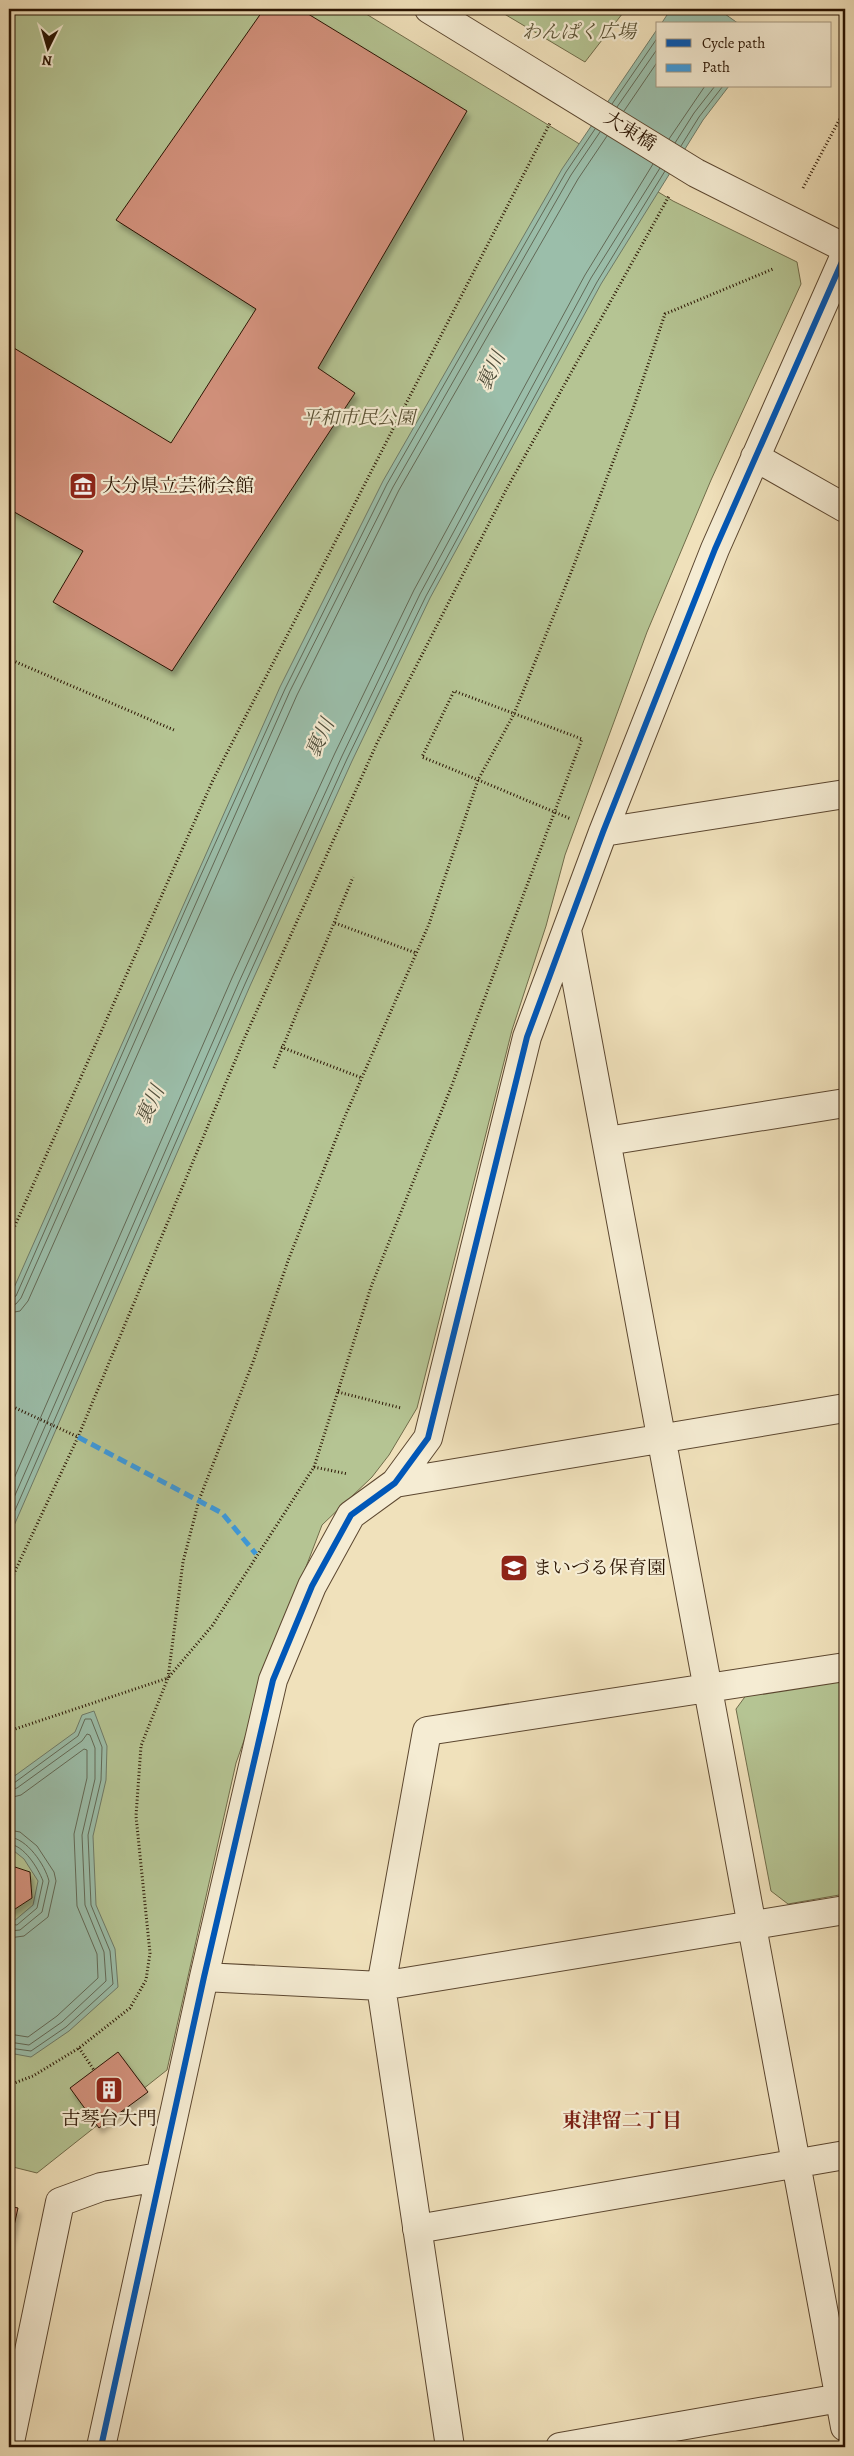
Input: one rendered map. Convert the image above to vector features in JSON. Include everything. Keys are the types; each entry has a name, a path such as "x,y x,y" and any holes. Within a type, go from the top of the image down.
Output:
{"street":[{"name":"大東橋","path":"429,9 696,173 845,248"},
{"path":"101,2447 204,1977 274,1680 312,1586 351,1515 395,1483 428,1438 527,1037 603,832 715,549 845,255"},
{"path":"755,457 845,508"},
{"path":"603,832 845,794"},
{"path":"566,929 663,1438 845,2427"},
{"path":"606,1141 845,1103"},
{"path":"395,1483 845,1408"},
{"path":"450,2447 381,1986 427,1731 845,1667"},
{"path":"204,1977 381,1986 845,1910"},
{"path":"418,2229 845,2155"},
{"path":"9,2447 14,2401 60,2202 101,2187 159,2177"},
{"path":"560,2447 840,2398"}],"path":[{"path":"803,188 845,109"},
{"path":"9,1239 213,780 551,120"},
{"path":"9,1584 78,1437 245,1038 377,743 506,490 672,190"},
{"path":"9,2085 33,2076 78,2048 130,2008 146,1980 150,1953 136,1816 141,1746 168,1678 183,1562 199,1500 253,1362 289,1258 362,1078 428,924 478,780 514,714 572,570 633,409 665,314 774,269"},
{"path":"9,659 174,730"},
{"path":"9,1737 15,1729 168,1678 212,1626 314,1467 371,1287 452,1085 555,812 582,739 454,691 422,757 478,780 555,812 603,832"},
{"path":"274,1068 281,1047 354,877"},
{"path":"335,923 416,953"},
{"path":"281,1047 362,1078"},
{"path":"338,1392 433,1416"},
{"path":"9,1406 78,1437"},
{"path":"78,2048 94,2070"},
{"path":"123,2111 132,2122"}],"green space":[{"name":"平和市民公園","path":"9,9 358,9 673,201 797,262 801,284 711,480 647,632 565,855 546,926 512,1030 417,1408 389,1455 372,1477 322,1525 236,1763 167,2070 37,2173 9,2166"},
{"name":"わんぱく広場","path":"496,9 626,9 585,62"},
{"path":"845,1678 845,1894 788,1904 771,1891 736,1709 747,1694"}],"water":[{"path":"671,9 718,9 736,22 662,22"},
{"name":"裏川","path":"656,31 656,88 727,88 703,120 601,284 430,598 352,761 250,986 9,1537 9,1299 280,687 383,481 562,169"},
{"path":"94,1711 107,1746 106,1780 93,1836 96,1905 115,1949 118,1987 69,2031 31,2057 9,2053 9,1919 14,1921 33,1905 38,1881 24,1859 9,1847 9,1780 75,1732 82,1715"}],"building":[{"path":"264,9 300,9 467,111 318,368 355,393 172,671 53,602 83,551 9,509 9,345 171,443 256,309 116,220"},
{"path":"9,1865 30,1872 32,1898 12,1911 9,1910"},
{"name":"古琴台大門","path":"118,2052 148,2092 99,2128 70,2088"},
{"path":"9,2206 18,2208 9,2248"}],"marked path":[{"path":"78,1437 222,1513 256,1554"}],"cycle path":[{"path":"101,2447 204,1977 273,1680 312,1586 351,1515 395,1483 428,1438 527,1037 603,832 715,549 845,255"}],"place":[{"name":"大分県立芸術会館","path":"83,486"},
{"name":"まいづる保育園","path":"514,1568"},
{"name":"古琴台大門","path":"109,2090"}],"district":[{"name":"東津留二丁目","path":"622,2120"}]}
